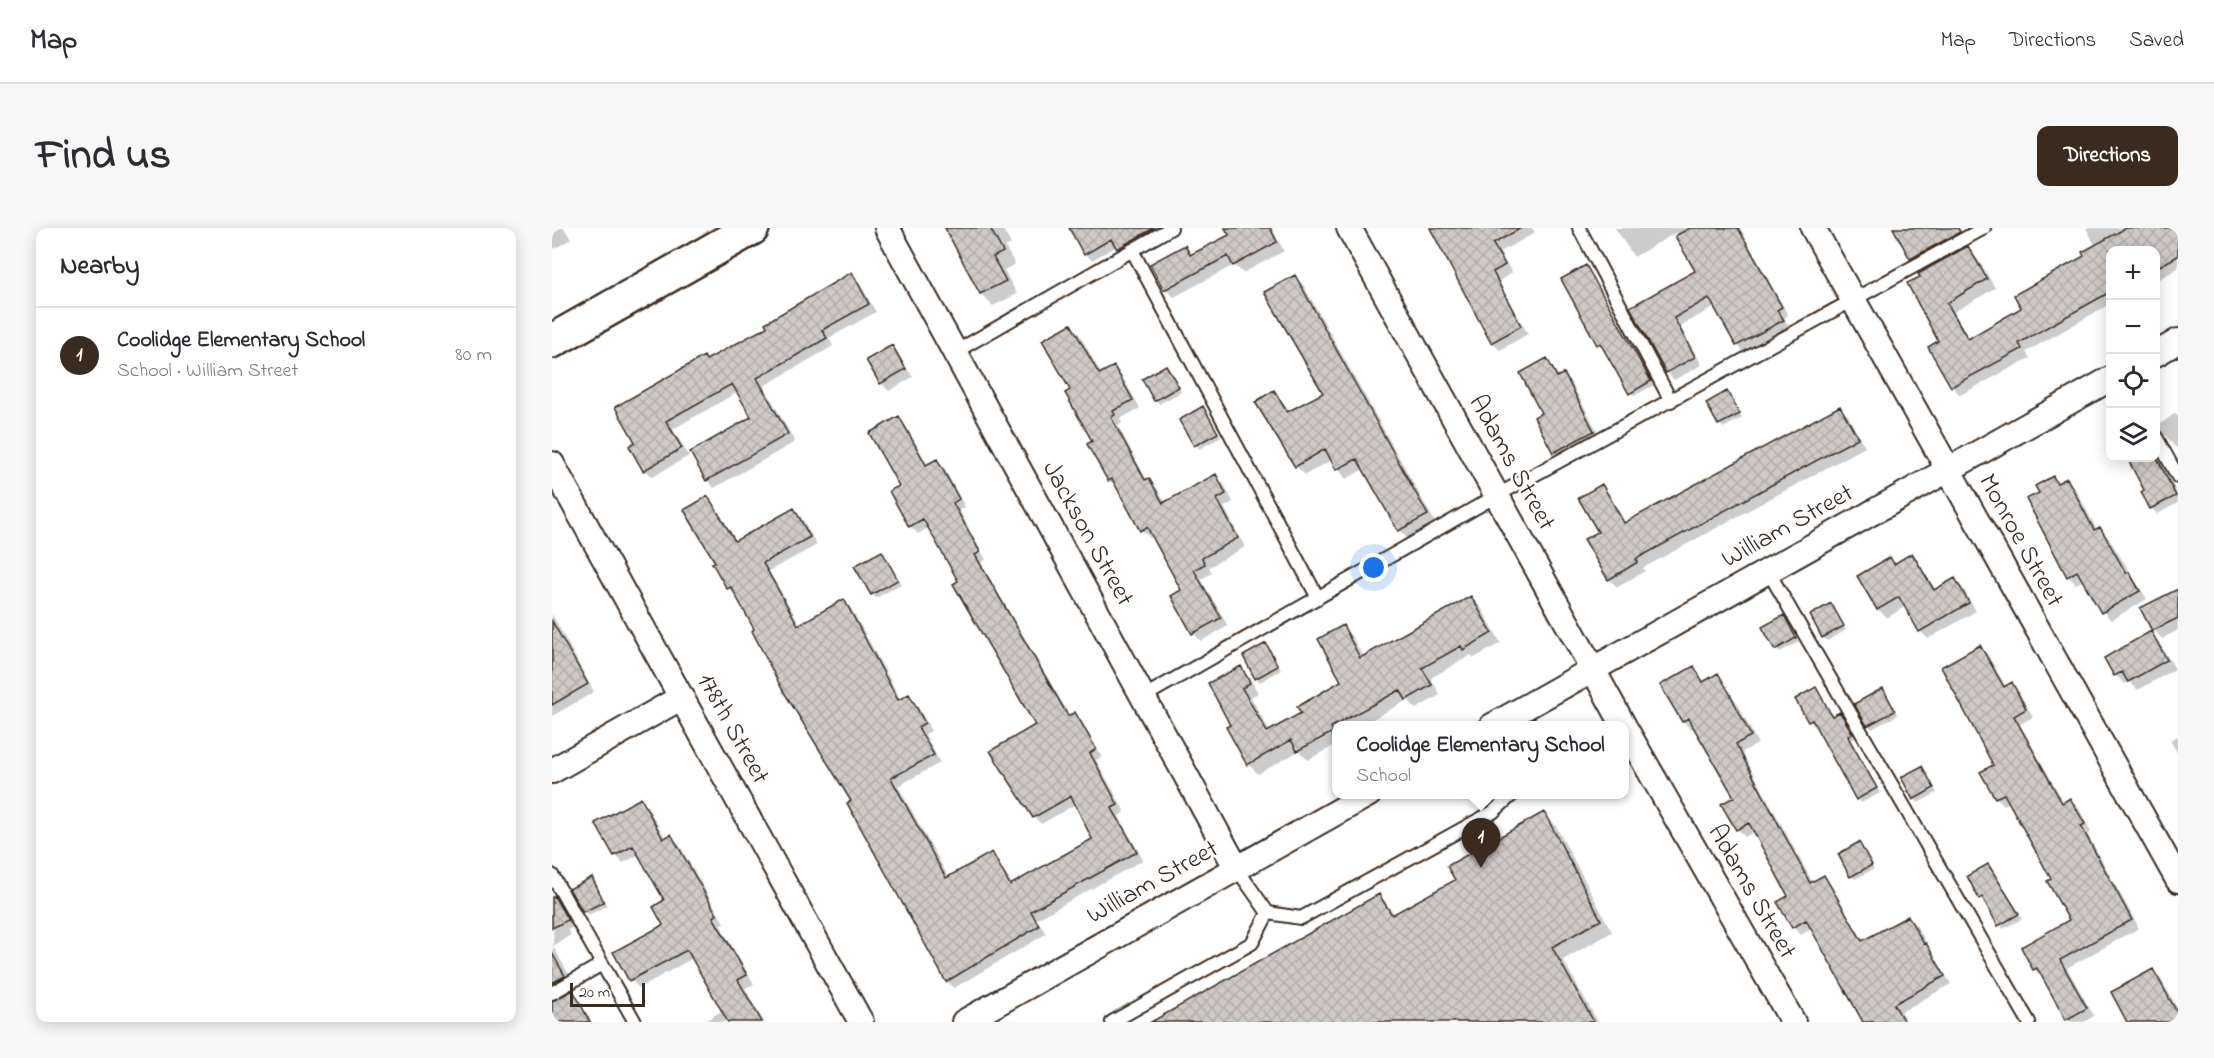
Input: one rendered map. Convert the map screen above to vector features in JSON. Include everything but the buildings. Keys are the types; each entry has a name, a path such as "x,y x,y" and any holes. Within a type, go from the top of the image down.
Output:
{"street":[{"path":"552,340 752,228"},
{"name":"Jackson Street","path":"886,228 1237,869"},
{"name":"Adams Street","path":"1349,228 1621,721"},
{"name":"Monroe Street","path":"1813,228 2178,880"},
{"path":"2160,352 2178,341"},
{"name":"William Street","path":"1501,721 2106,381"},
{"name":"178th Street","path":"552,464 861,1022"},
{"path":"552,771 682,697"},
{"name":"Adams Street","path":"1629,736 1793,1022"},
{"name":"William Street","path":"964,1022 1362,799"}],"lane":[{"path":"955,352 1171,228"},
{"path":"1579,228 1671,401"},
{"path":"1143,697 1496,496 1984,228"},
{"path":"1132,250 1318,598"},
{"path":"2160,444 2178,477"},
{"path":"1768,571 2029,1022"},
{"path":"1237,869 1268,913 1301,918 1493,812 1508,799"},
{"path":"552,875 635,1022"},
{"path":"1112,1022 1252,943 1268,913"},
{"path":"552,993 602,964"}],"place":[{"name":"Coolidge Elementary School","path":"1481,868"}]}
